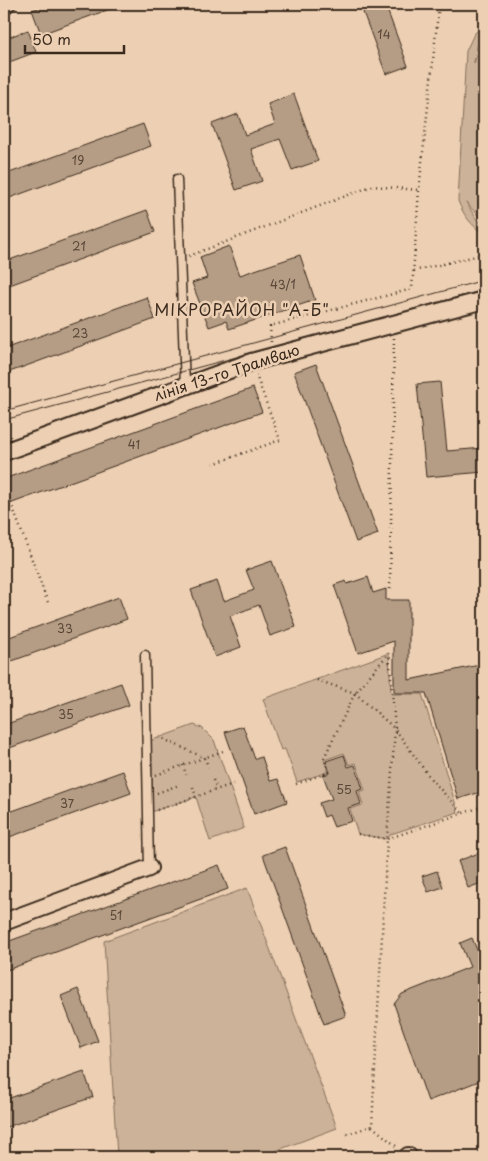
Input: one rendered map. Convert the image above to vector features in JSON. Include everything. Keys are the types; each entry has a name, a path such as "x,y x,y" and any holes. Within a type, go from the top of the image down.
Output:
{"street":[{"name":"лінія 13-го Трамваю","path":"4,452 252,362 484,300"},
{"path":"4,922 150,868"}],"lane":[{"path":"4,12 12,4"},
{"path":"178,179 185,386"},
{"path":"146,655 150,868"}],"path":[{"path":"272,356 270,326 412,289 419,190 439,4"},
{"path":"180,259 372,186 419,190"},
{"path":"414,271 484,254"},
{"path":"390,589 394,324"},
{"path":"214,464 280,440 252,362"},
{"path":"4,484 48,603"},
{"path":"296,784 329,772 324,758 356,693 389,653 395,729 387,840 372,1126"},
{"path":"317,680 356,693 395,729 431,779 462,813"},
{"path":"159,737 205,758 208,767"},
{"path":"148,778 223,751"},
{"path":"183,766 186,775"},
{"path":"213,780 217,790"},
{"path":"148,813 233,784"},
{"path":"148,796 179,785"},
{"path":"193,787 196,797"},
{"path":"358,834 387,840 484,806"},
{"path":"347,1134 372,1126"},
{"path":"372,1126 408,1157"}],"shaded area":[{"path":"484,24 474,63 484,37 484,222 466,202 477,220 484,225 484,234 468,220 458,201 466,51 474,34"},
{"path":"389,653 391,694 422,694 458,812 391,834 387,839 358,834 350,809 363,805 359,792 365,790 356,763 349,765 344,753 324,760 328,772 297,782 285,749 281,750 263,699"},
{"path":"194,725 202,728 214,740 244,828 210,841 196,797 148,813 147,742"},
{"path":"247,888 337,1128 259,1157 117,1157 104,941"}],"building":[{"path":"50,4 121,5 41,34 32,10"},
{"path":"360,4 385,4 408,66 386,74"},
{"path":"28,30 36,52 4,64 4,39"},
{"path":"294,94 318,161 292,170 280,139 251,149 262,181 236,190 212,124 238,114 245,135 275,124 268,104"},
{"path":"143,124 151,146 4,200 4,175"},
{"path":"147,210 155,232 4,287 4,262"},
{"path":"229,246 240,275 300,255 315,300 229,329 226,321 209,327 192,283 207,278 200,257"},
{"path":"147,297 155,319 4,374 4,349"},
{"path":"316,364 378,534 356,542 294,372"},
{"path":"440,382 447,451 484,448 484,472 426,477 417,384"},
{"path":"253,388 262,412 4,506 4,479"},
{"path":"272,561 296,627 270,636 259,605 230,616 241,647 215,657 191,590 217,581 224,601 254,590 246,570"},
{"path":"368,577 373,593 386,589 386,600 409,600 409,680 484,664 484,791 458,799 426,693 394,693 394,641 358,653 334,585 346,581 347,584"},
{"path":"119,597 127,619 4,664 4,639"},
{"path":"121,683 129,705 4,750 4,725"},
{"path":"243,726 255,759 262,757 270,781 278,779 287,802 254,814 225,732"},
{"path":"344,755 348,767 355,765 363,789 357,791 361,804 348,808 352,821 334,827 329,815 324,817 319,803 332,799 323,775 330,773 326,761"},
{"path":"123,771 131,793 4,839 4,814"},
{"path":"285,847 346,1016 324,1024 263,855"},
{"path":"484,851 484,882 468,888 458,861"},
{"path":"219,865 228,889 4,971 4,943"},
{"path":"437,871 443,887 428,892 422,876"},
{"path":"472,938 482,962 484,962 484,1079 428,1101 394,1004 402,994 470,967 460,943"},
{"path":"78,989 98,1041 81,1048 61,996"},
{"path":"84,1072 93,1097 4,1128 4,1100"}],"tram line":[{"path":"4,411 484,280"},
{"path":"4,420 484,290"}],"district":[{"name":"МІКРОРАЙОН \"А-Б\"","path":"242,310"}]}
